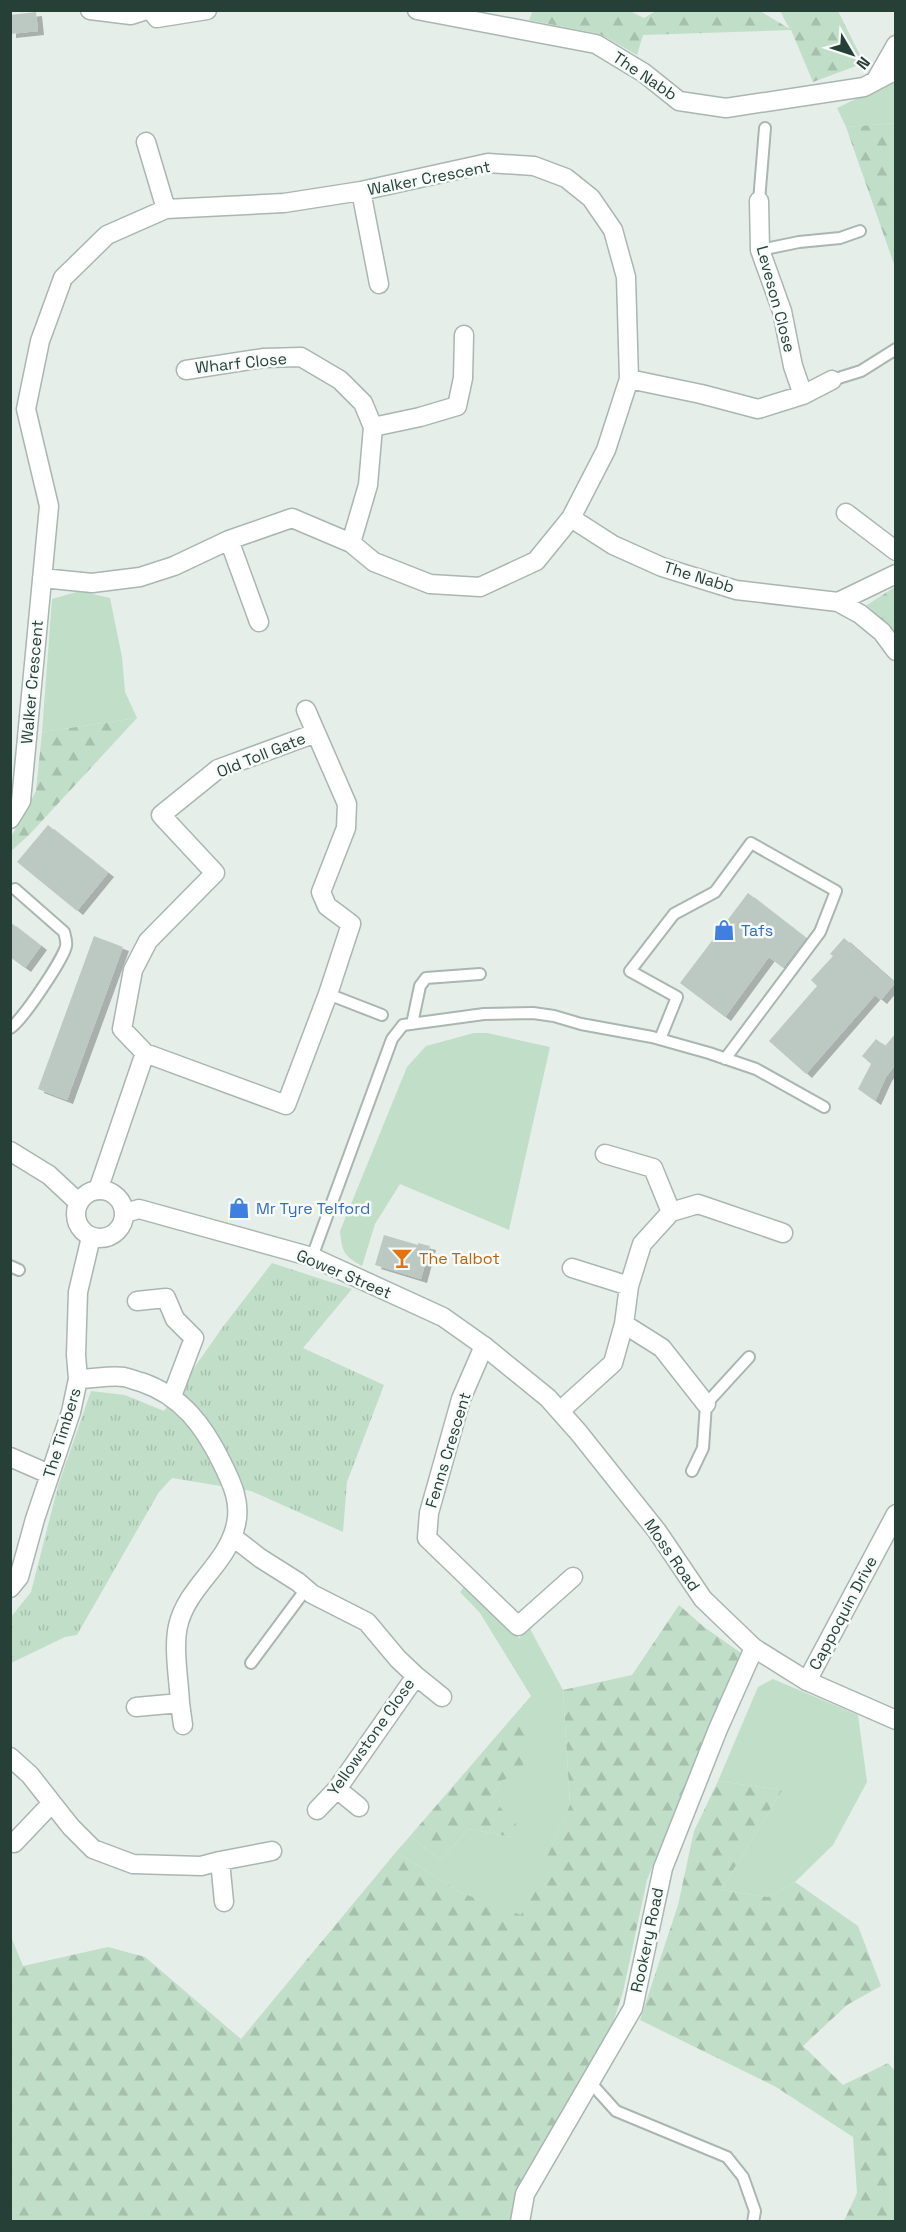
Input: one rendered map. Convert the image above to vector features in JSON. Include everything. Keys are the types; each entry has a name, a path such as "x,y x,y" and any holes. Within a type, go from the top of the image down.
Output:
{"street":[{"path":"90,10 131,15 149,10 158,18 207,10"},
{"name":"The Nabb","path":"417,10 596,44 644,73 679,101 726,108 864,87 896,70"},
{"path":"875,81 896,45"},
{"path":"146,142 166,209"},
{"name":"Walker Crescent","path":"10,819 21,801 19,739 42,578 49,506 26,409 40,341 63,278 107,235 166,209 284,203 361,191 488,163 534,166 566,178 591,198 613,230 626,277 629,379 606,450 571,518 536,561 480,587 430,584 374,562 351,543 292,518 229,540 174,566 140,577 92,583 42,578"},
{"path":"361,191 379,284"},
{"name":"Leveson Close","path":"759,201 760,250 782,311 793,366 803,396"},
{"path":"351,543 368,485 373,427 457,406 463,378 464,335"},
{"name":"Wharf Close","path":"186,370 264,358 301,357 340,380 363,403 373,427"},
{"path":"629,379 758,409 803,396 832,380"},
{"path":"846,513 896,551"},
{"name":"The Nabb","path":"571,518 613,546 662,567 736,590 838,602"},
{"path":"229,540 259,622"},
{"path":"838,602 896,574"},
{"path":"838,602 860,614 882,632 896,651"},
{"name":"Old Toll Gate","path":"306,710 347,804 346,828 321,892 327,906 351,924 328,994 286,1105 145,1053 122,1029 133,970 148,940 215,873 161,816 218,769 316,733"},
{"path":"98,1190 145,1053"},
{"path":"10,1150 49,1175 79,1203"},
{"path":"605,1154 653,1168 670,1212"},
{"path":"98,1190 109,1191 118,1197 124,1213 123,1223 118,1231 110,1236 101,1239 91,1237 84,1232 77,1220 76,1212 79,1203 89,1193 98,1190"},
{"path":"560,1411 613,1363 624,1324 629,1286 642,1244 670,1212 698,1204 783,1233"},
{"name":"Gower Street","path":"124,1213 140,1209 312,1257 443,1317 484,1346"},
{"name":"The Timbers","path":"10,1588 19,1577 49,1474 71,1412 78,1379 76,1355 78,1292 91,1237"},
{"path":"572,1268 629,1286"},
{"path":"137,1301 166,1298 175,1319 194,1338 172,1396"},
{"path":"624,1324 662,1348 706,1404"},
{"name":"Moss Road","path":"484,1346 548,1398 560,1411 657,1531 703,1599 754,1648 807,1681 896,1720"},
{"name":"Fenns Crescent","path":"484,1346 462,1399 429,1513 428,1538 518,1626 573,1577"},
{"path":"78,1379 124,1377 172,1396 200,1424 230,1479 237,1504 237,1521 233,1537 215,1565 196,1588 184,1609 178,1627 180,1703 183,1725"},
{"path":"10,1457 49,1474"},
{"name":"Cappoquin Drive","path":"807,1681 896,1514"},
{"name":"Yellowstone Close","path":"233,1537 312,1594 367,1622 398,1659 416,1676 337,1789 317,1810"},
{"name":"Rookery Road","path":"520,2222 525,2194 633,2008 663,1868 718,1729 754,1648"},
{"path":"416,1676 442,1697"},
{"path":"136,1707 180,1703"},
{"path":"10,1757 30,1776 71,1827 93,1849 133,1864 201,1866 272,1851"},
{"path":"337,1789 359,1807"},
{"path":"14,1843 52,1803"},
{"path":"220,1861 224,1902"}],"lane":[{"path":"759,201 765,128"},
{"path":"760,250 799,242 840,238 860,231"},
{"path":"832,380 861,372 896,349"},
{"path":"660,1039 677,996 630,971 674,914 714,892 751,843 836,891 820,932 725,1059"},
{"path":"10,1028 16,1026 66,947 64,932 15,889"},
{"path":"412,1024 420,986 426,978 480,974"},
{"path":"328,994 382,1015"},
{"path":"312,1257 392,1039 404,1025 484,1014 533,1013 660,1039 725,1059 756,1070 824,1107"},
{"path":"692,1471 703,1448 706,1404 749,1356"},
{"path":"251,1663 306,1589"},
{"path":"590,2082 616,2111 727,2157 743,2177 755,2211 753,2222"}],"green space":[{"path":"533,10 630,11 644,18 656,11 760,11 790,29 780,11 838,11 864,63 813,82 791,30 643,35 637,55 600,34 529,20"},
{"path":"895,80 895,123 846,127 837,108"},
{"path":"895,123 895,267 846,127"},
{"path":"895,587 895,636 867,605"},
{"path":"80,591 110,598 122,657 125,692 137,718 42,732 52,599"},
{"path":"137,718 29,835 11,851 11,837 36,791 42,732"},
{"path":"474,1033 487,1033 550,1047 509,1230 400,1184 375,1224 362,1266 345,1253 340,1231 407,1067 426,1046"},
{"path":"272,1263 352,1289 303,1348 384,1385 347,1482 343,1532 251,1491 172,1478 159,1492 77,1635 65,1637 11,1663 11,1617 31,1592 58,1486 91,1391 125,1395 164,1411 222,1328"},
{"path":"466,1585 519,1638 529,1627 563,1690 570,1805 521,1916 462,1893 396,1852 410,1836 440,1860 469,1829 512,1837 491,1798 500,1781 531,1696 480,1613 460,1592"},
{"path":"679,1605 704,1627 741,1653 647,1880 623,1992 610,2032 512,2221 11,2221 10,1934 23,1966 108,1947 145,1957 241,2039 396,1852 462,1893 521,1915 570,1805 563,1690 632,1675"},
{"path":"773,1679 858,1715 867,1782 833,1845 795,1882 768,1897 721,1890 782,1790 718,1781 758,1687"},
{"path":"531,1696 522,1773 500,1781 491,1798 516,1824 512,1837 469,1829 440,1860 410,1836"},
{"path":"718,1781 782,1790 721,1890 768,1897 795,1882 858,1926 881,1986 847,2005 803,2046 843,2085 888,2063 895,2071 896,2218 892,2221 844,2221 857,2193 853,2137 776,2087 640,2020 678,1905 694,1831"}],"building":[{"path":"36,12 38,31 10,34 10,15"},
{"path":"48,825 108,873 77,911 17,862"},
{"path":"748,893 806,938 783,968 769,957 725,1017 680,983"},
{"path":"10,922 41,946 25,968 10,957"},
{"path":"94,936 123,947 67,1100 38,1089"},
{"path":"844,938 895,983 881,1000 875,995 806,1074 769,1041 817,986 811,980 833,956 830,954"},
{"path":"896,1033 896,1064 886,1077 875,1101 858,1089 871,1064 862,1056 876,1039 885,1046"},
{"name":"The Talbot","path":"384,1235 418,1245 418,1243 430,1246 421,1279 375,1265"}],"place":[{"name":"Tafs","path":"724,930"},
{"name":"Mr Tyre Telford","path":"239,1208"},
{"name":"The Talbot","path":"402,1258"}]}
